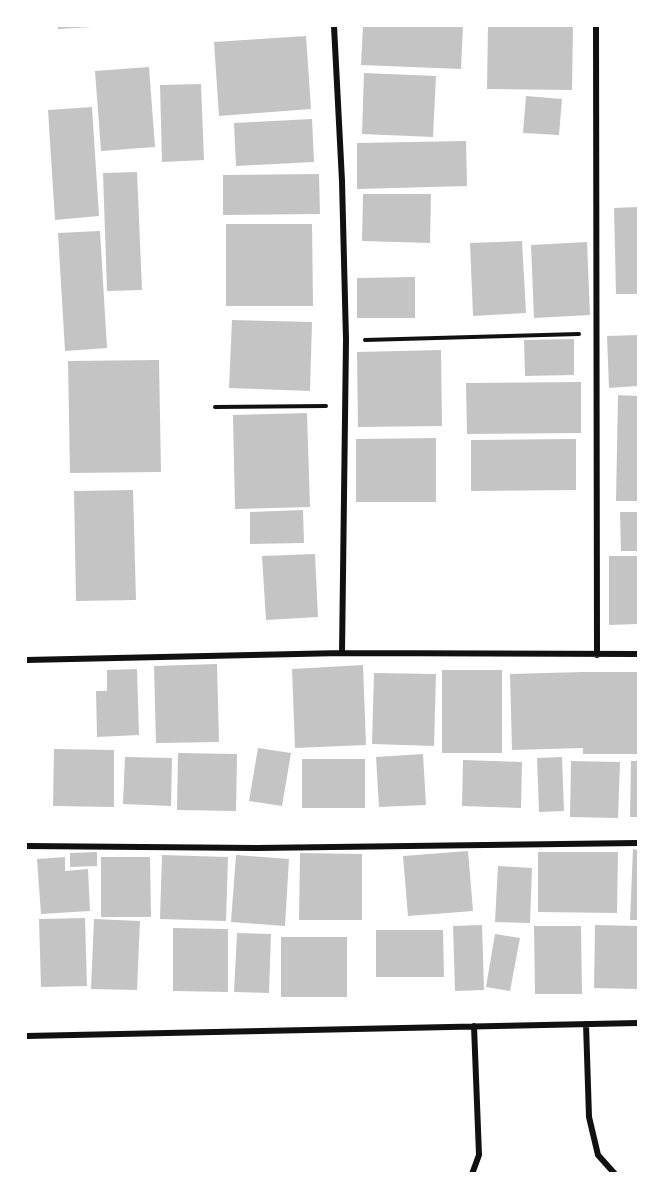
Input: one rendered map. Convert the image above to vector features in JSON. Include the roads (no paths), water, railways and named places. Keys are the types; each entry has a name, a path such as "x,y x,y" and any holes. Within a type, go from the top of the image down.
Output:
{"street":[{"path":"334,26 342,181 346,340 342,653"},
{"path":"596,26 597,655"},
{"path":"26,660 342,653 639,654"},
{"path":"26,846 257,848 639,843"},
{"path":"26,1036 639,1023"},
{"path":"586,1024 589,1117 598,1155 615,1173"},
{"path":"472,1173 479,1155 474,1026"}]}
